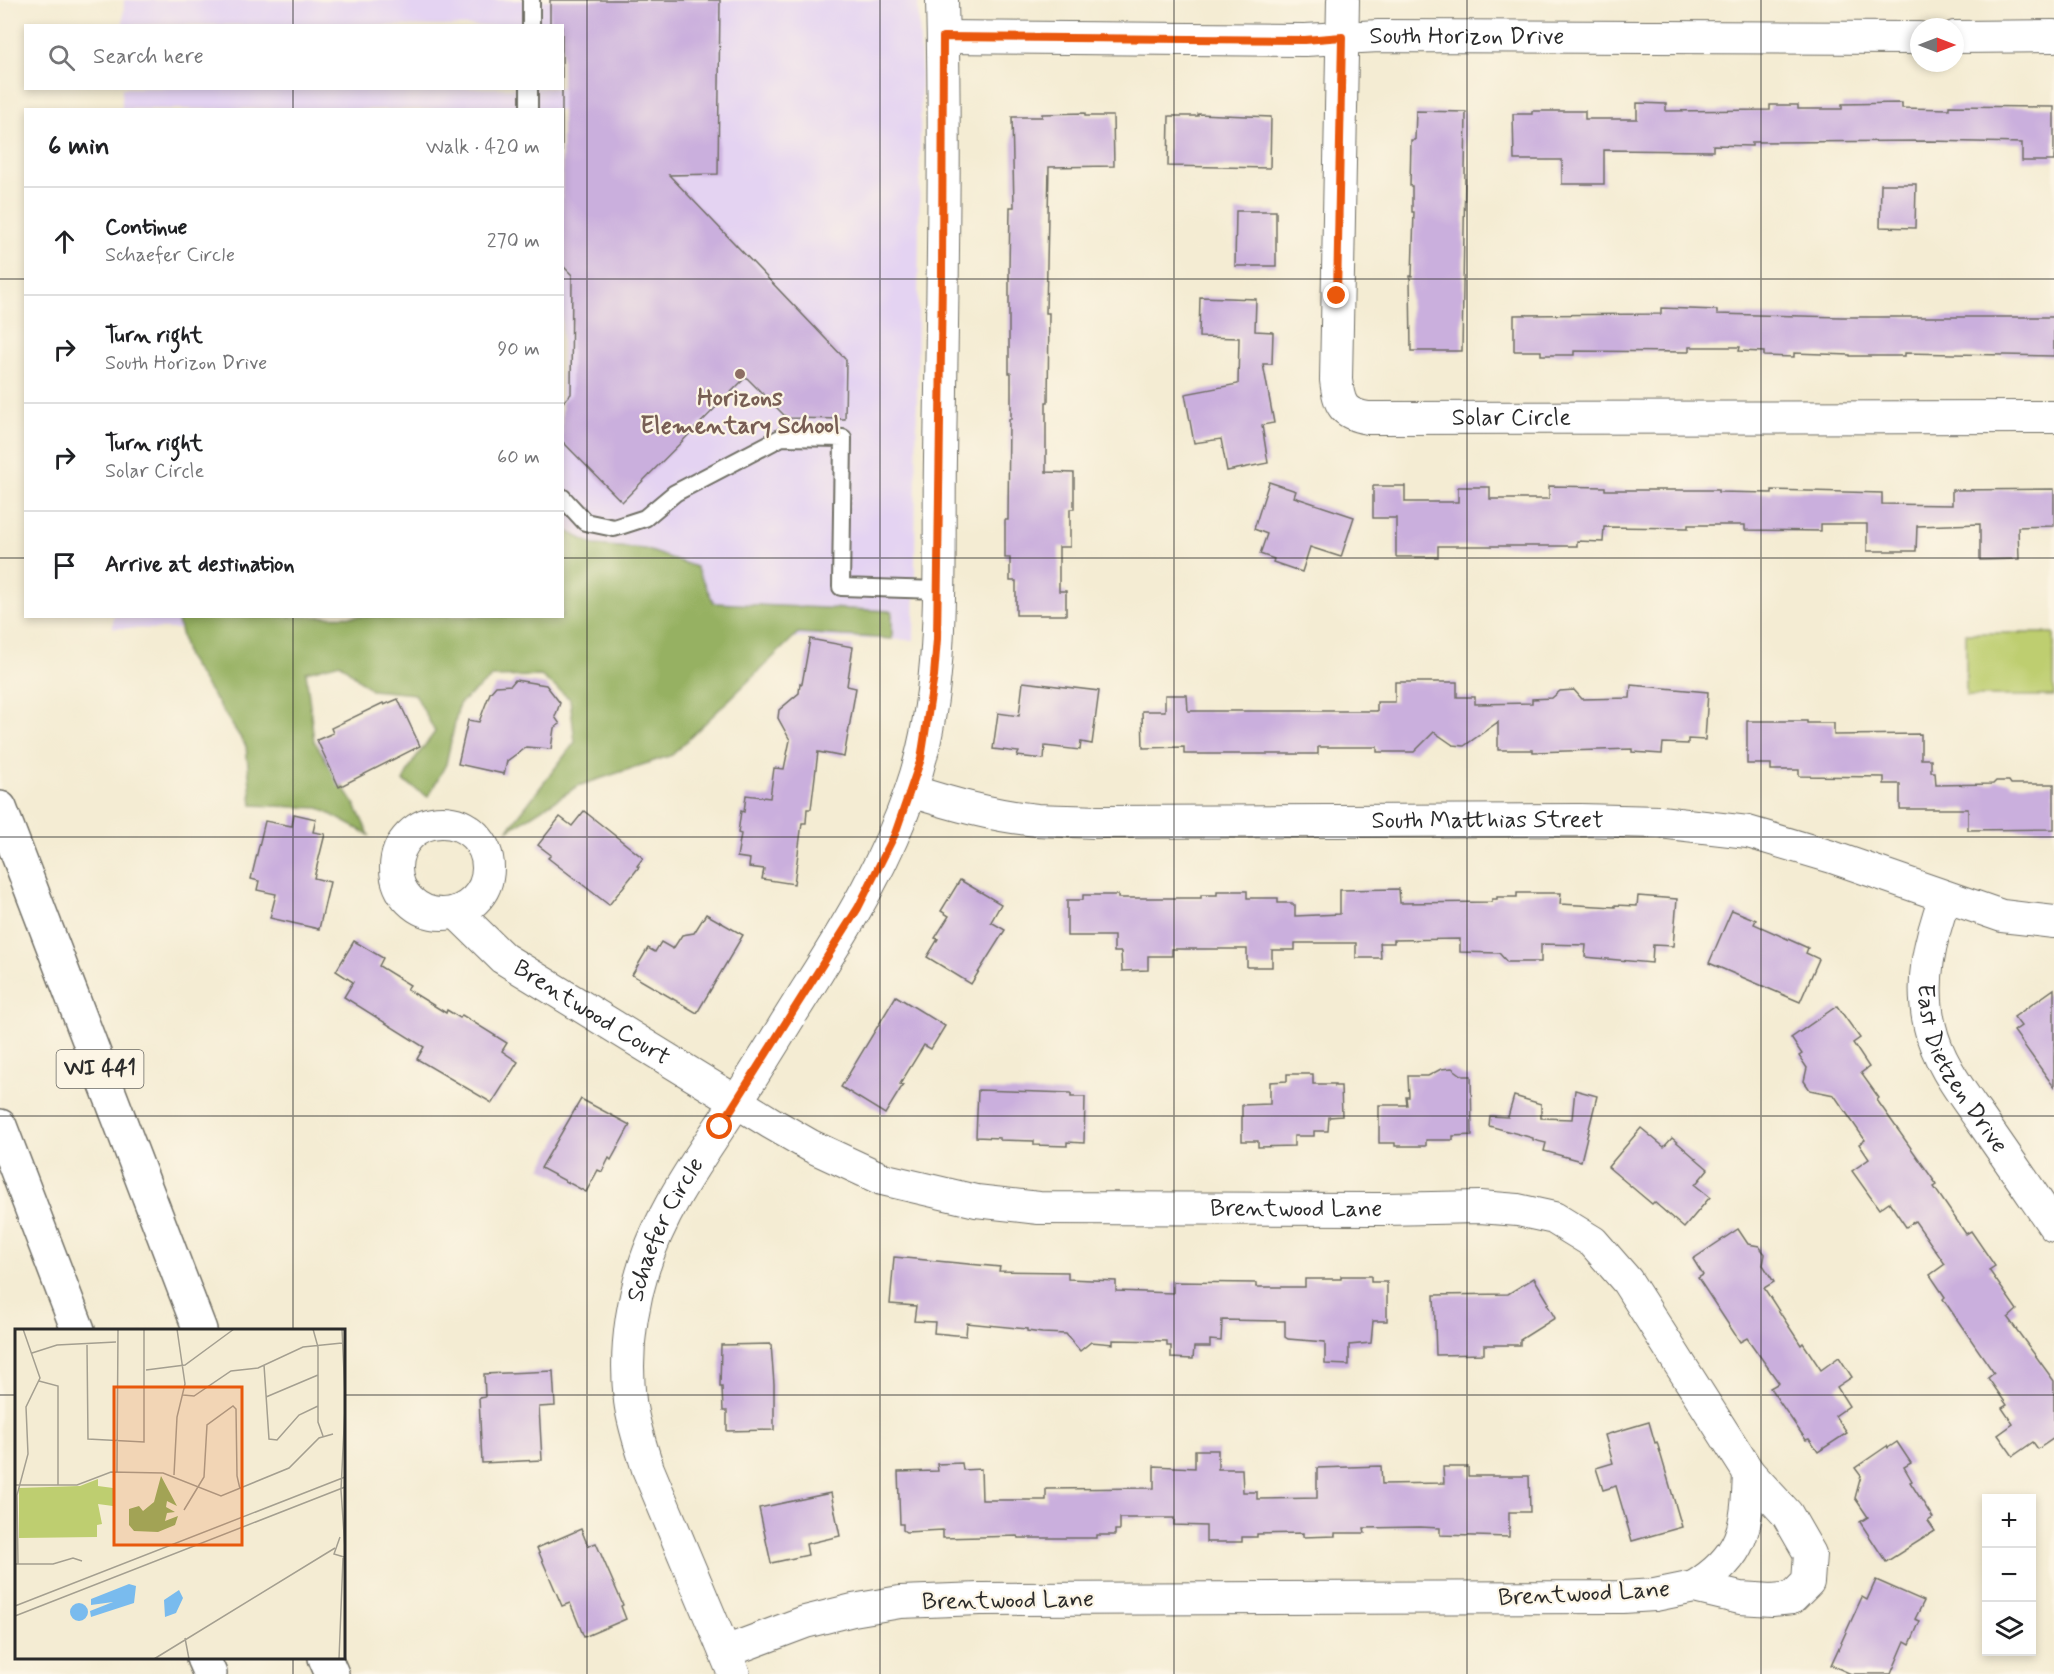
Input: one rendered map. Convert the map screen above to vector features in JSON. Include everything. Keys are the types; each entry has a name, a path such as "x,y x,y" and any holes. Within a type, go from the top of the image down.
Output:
{"highway":[{"name":"WI 441","path":"0,808 200,1329"},
{"path":"0,1126 78,1329"},
{"path":"203,1659 210,1674"},
{"path":"325,1659 332,1674"}],"street":[{"name":"Schaefer Circle","path":"730,1663 648,1468 631,1404 628,1370 630,1335 644,1267 657,1232 694,1165 858,908 895,834 921,759 934,676 938,590 942,276 942,0"},
{"name":"Solar Circle","path":"1342,0 1336,380 1338,395 1344,410 1354,416 1475,419 2054,417"},
{"path":"1964,37 2054,36"},
{"name":"South Horizon Drive","path":"943,37 1305,40 1342,37 1910,38"},
{"name":"South Matthias Street","path":"911,791 947,803 1036,820 1097,822 1568,820 1660,822 1748,832 1832,857 2002,916 2054,922"},
{"name":"East Dietzen Drive","path":"1945,897 1934,928 1926,965 1925,996 1930,1028 1939,1052 1954,1080 2054,1226"},
{"name":"Brentwood Court","path":"456,912 503,958 736,1102"},
{"name":"Brentwood Lane","path":"736,1102 811,1146 882,1179 976,1201 1051,1208 1480,1207 1518,1210 1554,1218 1593,1242 1627,1281 1749,1473 1787,1514 1810,1554 1808,1582 1792,1598 1740,1599 1694,1587"},
{"name":"Brentwood Lane","path":"730,1663 805,1622 853,1610 900,1602 980,1599 1623,1598 1655,1595 1694,1587 1712,1576 1728,1559 1739,1541 1748,1515 1749,1473"}],"lane":[{"path":"531,0 531,24"},
{"path":"529,90 529,108"},
{"path":"564,499 585,522 614,528 645,518 675,493 782,437 843,438 841,587 938,590"}],"shaded area":[{"name":"Horizons Elementary School","path":"124,0 918,0 921,65 914,640 113,628 113,618 564,618 564,108 122,108 122,90 564,90 564,24 123,24"}],"green space":[{"path":"564,530 594,545 645,549 696,567 714,603 892,611 892,639 798,633 672,755 578,786 507,831 575,742 570,699 541,676 492,677 459,704 446,764 428,797 403,781 414,760 435,732 415,694 371,690 340,663 306,672 314,741 355,805 369,835 319,808 252,805 246,746 187,657 177,618 564,618"},
{"path":"1966,633 2054,633 2054,696 1966,696"}],"building":[{"path":"550,0 720,0 718,174 669,175 846,360 845,419 787,418 746,377 622,502 564,443 564,401 571,394 572,275 564,267 562,90 564,90 564,24 550,24"},
{"path":"1637,103 1666,104 1666,111 1770,110 1770,105 1798,105 1798,109 1842,109 1842,104 1902,103 1902,108 2054,107 2054,161 2022,161 2022,143 1752,142 1752,146 1713,145 1713,151 1604,150 1604,184 1562,184 1562,160 1514,160 1513,114 1532,114 1532,111 1585,111 1585,119 1637,119"},
{"path":"1416,111 1466,112 1462,351 1411,351 1410,276 1412,276 1414,212 1412,212 1412,186 1410,186 1411,140 1415,140"},
{"path":"1085,113 1085,116 1113,116 1114,166 1049,167 1046,472 1074,473 1074,509 1070,509 1070,547 1059,547 1059,591 1066,591 1066,615 1016,615 1016,581 1010,581 1010,558 1005,558 1005,520 1008,520 1009,419 1011,419 1009,270 1010,207 1014,207 1012,117"},
{"path":"1198,114 1271,117 1270,168 1168,166 1169,116 1198,116"},
{"path":"1881,184 1916,184 1915,228 1880,227"},
{"path":"1236,211 1276,211 1276,266 1235,266"},
{"path":"1200,297 1256,299 1255,331 1273,332 1272,364 1263,364 1274,423 1262,425 1268,463 1227,471 1221,439 1194,443 1185,394 1238,384 1239,338 1199,337"},
{"path":"1661,308 1717,310 1717,314 1841,317 2054,317 2054,356 1905,353 1905,356 1850,356 1794,353 1794,357 1764,356 1764,352 1739,351 1740,347 1689,347 1689,352 1574,351 1574,355 1541,355 1541,351 1514,351 1514,315 1661,314"},
{"path":"1269,482 1296,491 1294,497 1354,517 1341,557 1310,547 1302,572 1273,562 1274,559 1260,554 1267,534 1254,529"},
{"path":"1373,486 1405,486 1405,502 1458,502 1458,487 1490,487 1490,499 1549,499 1549,486 1605,487 1605,490 1718,490 1718,492 1772,493 1772,490 1882,493 1882,504 1952,505 1952,490 2054,489 2054,526 2018,527 2019,559 1980,560 1980,524 1917,526 1916,551 1867,551 1867,524 1821,524 1821,531 1745,530 1745,525 1688,525 1688,528 1604,527 1603,542 1577,541 1577,546 1438,546 1438,557 1396,557 1396,518 1373,518"},
{"path":"810,639 853,647 847,686 856,688 844,757 818,752 811,809 807,809 806,823 802,823 794,884 762,879 764,869 749,867 750,859 737,857 741,834 738,833 746,795 770,798 774,768 784,769 790,740 778,718 779,710 799,693"},
{"path":"515,680 546,685 560,703 555,717 560,724 554,728 551,749 526,747 507,761 504,774 458,764 468,720 479,722 490,693 496,686 511,685"},
{"path":"1023,682 1099,691 1092,744 1081,742 1080,750 1045,746 1044,759 1017,756 1019,752 993,749 998,713 1019,716"},
{"path":"1395,682 1457,682 1457,697 1475,697 1475,704 1532,703 1532,699 1552,698 1560,691 1574,690 1582,699 1630,698 1631,685 1708,692 1705,740 1688,739 1688,744 1663,743 1662,754 1632,752 1632,749 1533,752 1533,750 1498,750 1498,722 1464,746 1453,745 1434,732 1414,752 1377,752 1377,747 1318,747 1318,754 1184,754 1184,747 1143,748 1142,711 1165,711 1165,695 1187,695 1188,711 1377,711 1377,702 1395,702"},
{"path":"398,699 420,746 339,787 317,740 333,733 331,728 383,703 384,705"},
{"path":"1747,721 1834,723 1834,735 1921,734 1921,759 1931,759 1931,772 1935,772 1936,785 1993,784 1996,781 2009,781 2011,784 2054,784 2054,829 1968,830 1968,809 1900,809 1900,784 1884,784 1884,777 1799,776 1799,770 1771,770 1771,764 1747,764"},
{"path":"584,811 643,858 637,866 639,867 609,905 548,858 551,855 538,845 560,817 572,826"},
{"path":"294,814 316,819 313,832 325,834 314,878 330,882 319,929 270,918 276,894 257,890 259,881 251,879 265,821 292,826"},
{"path":"960,880 1001,904 991,922 1005,930 971,984 927,957 938,939 935,938 949,916 941,911"},
{"path":"1399,889 1400,903 1492,902 1492,899 1497,899 1497,897 1517,897 1517,893 1561,893 1560,904 1615,907 1615,905 1637,906 1638,896 1677,899 1673,946 1653,945 1652,963 1585,957 1586,945 1541,944 1541,962 1507,962 1499,953 1460,952 1460,939 1394,940 1394,943 1380,943 1381,958 1356,958 1356,943 1295,943 1295,950 1272,950 1272,967 1247,967 1247,949 1172,949 1172,956 1148,956 1148,970 1122,971 1121,952 1114,952 1114,936 1067,936 1067,900 1083,900 1083,895 1118,895 1118,898 1201,898 1201,895 1217,895 1217,891 1247,891 1247,898 1278,898 1278,903 1292,903 1295,905 1295,916 1340,914 1340,890"},
{"path":"1732,910 1756,920 1754,924 1808,948 1806,953 1819,959 1800,1002 1709,963"},
{"path":"706,914 743,935 697,1013 632,975 648,948 655,952 661,942 673,949 682,935 694,933"},
{"path":"354,941 383,958 379,966 410,985 407,989 446,1013 447,1010 460,1018 462,1015 507,1043 502,1051 518,1062 492,1103 417,1059 424,1047 344,997 353,982 336,971"},
{"path":"2054,989 2054,1087 2014,1031 2021,1026 2014,1017"},
{"path":"896,996 945,1026 931,1049 924,1045 885,1114 841,1087"},
{"path":"1837,1006 1860,1038 1853,1043 1869,1067 1861,1073 1879,1098 1877,1100 1937,1185 1934,1187 1966,1234 1971,1231 1995,1266 1989,1270 2017,1310 2008,1318 2054,1381 2054,1438 2038,1449 2033,1442 2013,1456 1998,1435 2013,1424 2002,1408 2007,1405 1988,1378 1994,1373 1943,1299 1945,1297 1930,1275 1945,1264 1915,1221 1906,1227 1889,1202 1879,1209 1852,1171 1869,1159 1859,1144 1865,1140 1834,1095 1810,1090 1804,1081 1807,1068 1799,1056 1802,1054 1791,1038"},
{"path":"1452,1068 1463,1076 1471,1076 1472,1135 1453,1136 1453,1140 1426,1140 1426,1146 1395,1146 1395,1143 1379,1143 1379,1105 1407,1105 1408,1076 1428,1076 1441,1069"},
{"path":"1287,1074 1313,1074 1313,1084 1341,1086 1342,1116 1329,1117 1328,1131 1314,1131 1314,1136 1294,1136 1294,1146 1258,1147 1258,1141 1242,1141 1242,1105 1270,1104 1270,1082 1287,1081"},
{"path":"978,1090 1071,1093 1071,1097 1085,1097 1084,1143 1067,1142 1067,1146 1034,1145 1034,1141 976,1137"},
{"path":"1575,1090 1597,1096 1581,1161 1544,1151 1546,1143 1533,1140 1533,1138 1489,1126 1490,1116 1508,1117 1514,1096 1541,1104 1541,1118 1572,1119"},
{"path":"581,1099 630,1125 611,1160 609,1158 602,1172 598,1170 586,1192 541,1168"},
{"path":"1641,1128 1664,1147 1672,1138 1708,1169 1695,1185 1710,1197 1684,1228 1608,1167"},
{"path":"1738,1229 1748,1244 1759,1246 1765,1254 1763,1265 1774,1282 1764,1288 1801,1345 1803,1343 1821,1370 1839,1357 1852,1377 1837,1387 1849,1406 1835,1416 1847,1433 1818,1452 1809,1439 1806,1440 1770,1388 1779,1383 1747,1338 1740,1342 1698,1278 1703,1275 1693,1259"},
{"path":"894,1257 1000,1267 999,1271 1068,1272 1068,1279 1116,1281 1116,1291 1173,1293 1173,1282 1256,1283 1256,1287 1305,1287 1305,1279 1371,1276 1371,1282 1387,1282 1387,1321 1373,1321 1371,1343 1349,1345 1349,1365 1325,1364 1325,1342 1285,1337 1285,1321 1222,1320 1221,1341 1210,1340 1210,1347 1194,1347 1193,1359 1171,1358 1171,1346 1167,1346 1167,1341 1113,1340 1113,1344 1091,1342 1080,1351 1066,1334 1042,1333 1027,1331 1027,1329 967,1323 966,1336 934,1333 935,1322 914,1321 916,1306 890,1304"},
{"path":"1534,1278 1555,1318 1520,1340 1520,1345 1484,1345 1484,1354 1436,1355 1434,1295 1508,1294"},
{"path":"771,1344 774,1430 727,1431 727,1411 723,1411 722,1387 720,1387 721,1345"},
{"path":"553,1371 555,1406 539,1407 542,1460 482,1463 479,1398 485,1397 484,1374"},
{"path":"1649,1422 1682,1527 1632,1541 1616,1486 1603,1490 1596,1468 1613,1463 1605,1435"},
{"path":"1897,1442 1911,1463 1904,1467 1912,1481 1910,1482 1933,1518 1928,1521 1935,1531 1886,1562 1860,1522 1868,1517 1855,1498 1861,1476 1855,1468 1887,1446 1888,1448"},
{"path":"1195,1450 1218,1450 1218,1469 1242,1469 1243,1492 1257,1492 1257,1499 1317,1498 1317,1468 1381,1466 1382,1484 1444,1483 1443,1467 1468,1467 1468,1476 1529,1476 1530,1512 1509,1512 1509,1537 1440,1535 1440,1528 1420,1527 1364,1528 1365,1533 1335,1533 1335,1536 1303,1537 1303,1533 1257,1534 1257,1537 1242,1537 1242,1542 1206,1542 1206,1526 1174,1525 1174,1518 1120,1518 1120,1530 1115,1530 1115,1535 1097,1535 1097,1538 1018,1538 1018,1536 943,1538 943,1530 906,1532 903,1530 903,1524 900,1524 898,1472 938,1471 937,1464 962,1463 963,1470 981,1469 982,1500 1046,1500 1046,1489 1154,1488 1154,1466 1195,1468"},
{"path":"831,1493 840,1536 806,1544 808,1555 771,1563 759,1508"},
{"path":"581,1529 588,1546 596,1543 623,1605 621,1606 626,1619 584,1637 570,1603 562,1606 537,1548"},
{"path":"1876,1580 1924,1601 1915,1619 1920,1621 1910,1644 1905,1641 1891,1674 1851,1674 1831,1665 1862,1597 1867,1600"}],"place":[{"name":"Horizons Elementary School","path":"740,374"}],"route":[{"path":"720,1127 858,908 895,834 921,759 929,716 937,639 943,37 1305,40 1342,37 1337,296"}]}
